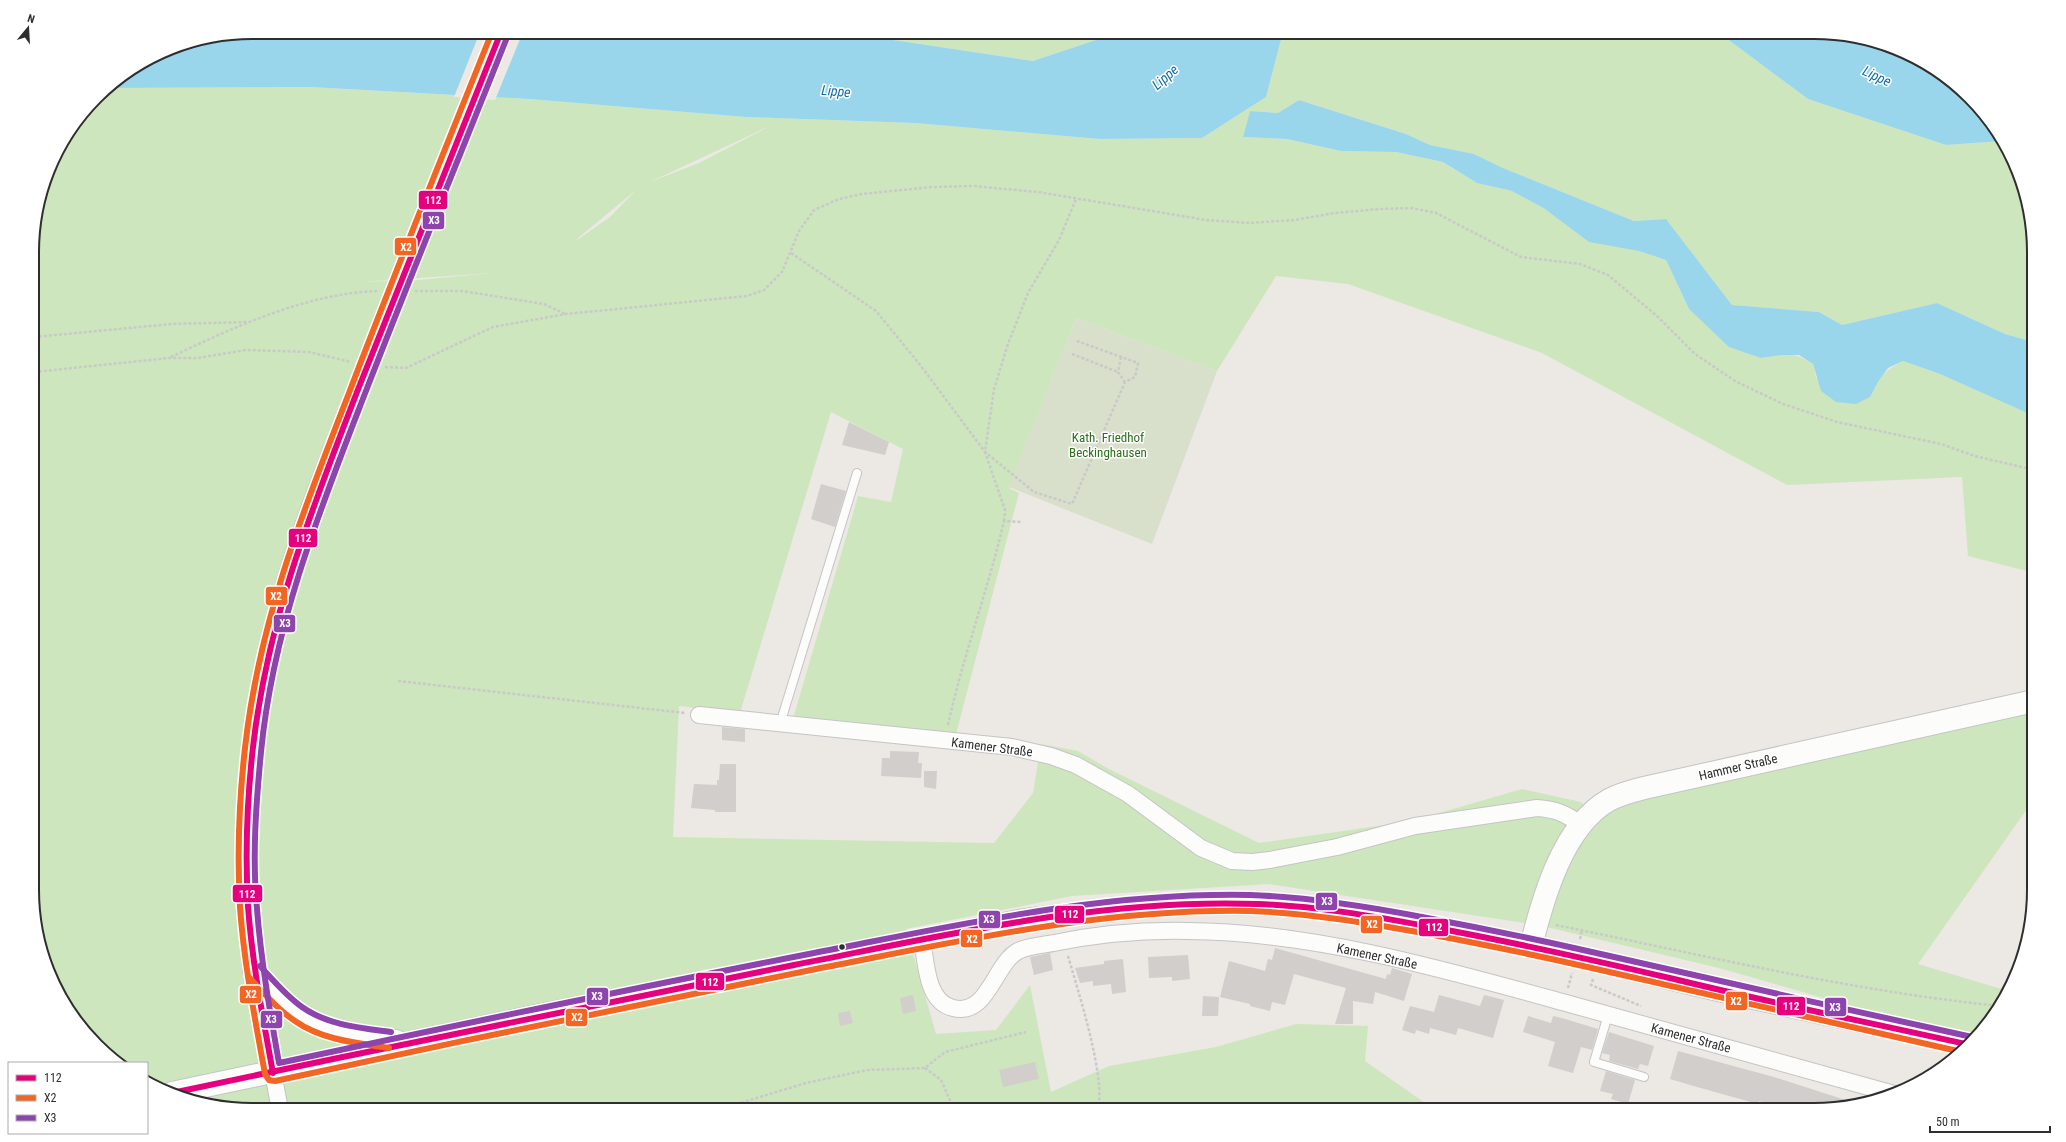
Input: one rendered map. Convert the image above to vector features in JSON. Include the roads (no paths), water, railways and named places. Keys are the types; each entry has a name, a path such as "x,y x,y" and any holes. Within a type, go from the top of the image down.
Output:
{"main road":[{"name":"Hammer Straße","path":"1531,946 1559,859 1581,825 1608,800 1644,788 2027,703"},
{"path":"181,1091 273,1073 407,1043 922,939 1019,921 1073,913 1151,907 1283,905 1374,916 1531,946 1730,993 1962,1043"},
{"path":"254,971 280,998 306,1019 340,1032 407,1043"}],"street":[{"path":"279,1103 254,971 248,900 248,816 254,743 268,658 286,584 305,528 384,323 498,39"},
{"name":"Kamener Straße","path":"699,715 1012,747 1050,756 1076,765 1128,794 1201,848 1232,861 1252,862 1270,860 1337,847 1415,826 1537,808 1554,809 1569,816 1581,825"},
{"name":"Kamener Straße","path":"922,939 932,989 940,1002 952,1008 966,1008 978,1002 1008,960 1017,951 1063,941 1111,934 1187,931 1229,932 1333,947 1397,959 1500,985 1885,1091"}],"lane":[{"path":"780,724 857,473"},
{"path":"1608,1015 1594,1062 1644,1077"}],"water":[{"name":"Lippe","path":"238,39 887,39 1033,61 1099,39 1281,39 1266,97 1202,138 1100,139 915,123 746,117 529,99 310,87 116,88 145,68 170,55 197,46"},
{"name":"Lippe","path":"1727,39 1828,39 1856,43 1883,50 1921,68 1944,83 1974,111 1996,141 1946,145 1808,99"},
{"path":"1299,100 1406,134 1430,145 1474,154 1503,168 1634,221 1666,219 1732,305 1819,312 1842,325 1937,303 2005,334 2027,340 2027,413 1940,374 1903,361 1888,368 1870,397 1856,404 1836,402 1821,391 1813,364 1799,355 1781,355 1761,358 1729,347 1689,309 1666,260 1639,251 1589,242 1545,209 1512,191 1477,183 1443,162 1396,152 1341,151 1287,139 1243,137 1250,111 1278,113"}],"park label":[{"name":"Kath. Friedhof Beckinghausen","path":"1108,444"}]}
